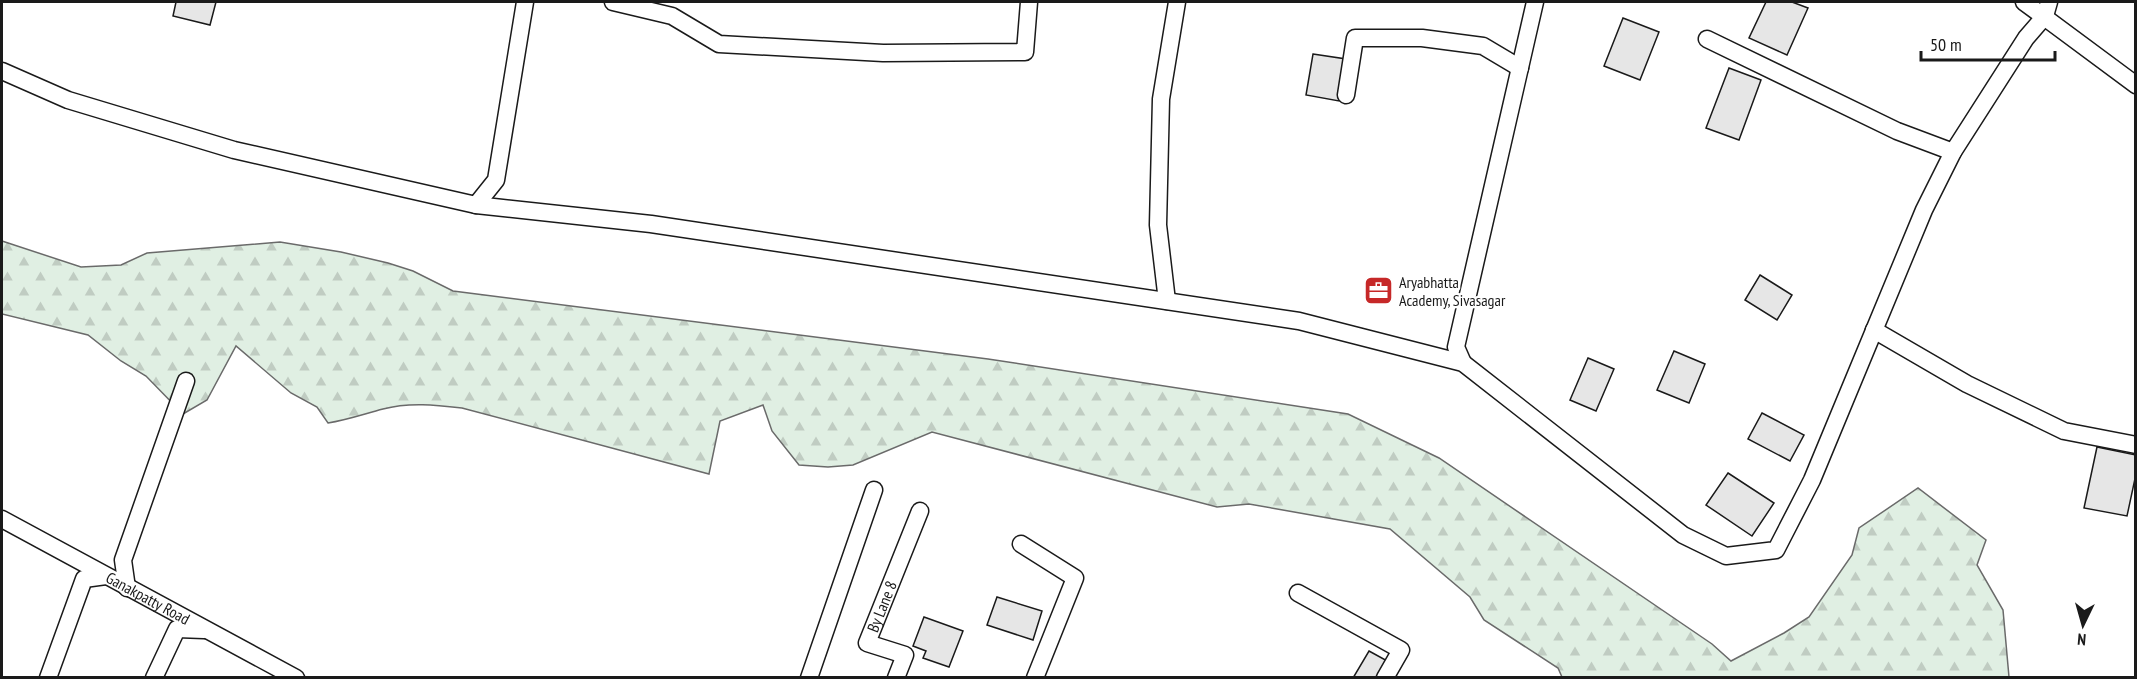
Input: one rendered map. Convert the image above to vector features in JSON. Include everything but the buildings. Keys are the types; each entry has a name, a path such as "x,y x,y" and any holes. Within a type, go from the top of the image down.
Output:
{"street":[{"path":"476,206 496,180 525,2"},
{"path":"613,2 672,16 719,44 883,53 1025,52 1029,2"},
{"path":"1167,302 1158,225 1161,99 1177,2"},
{"path":"1463,363 1456,347 1535,2"},
{"path":"2024,2 2047,9 2136,85"},
{"path":"2,71 68,100 234,150 476,206 651,224 1299,321 1463,363 1683,535 1726,556 1776,550 1812,480 1924,210 1953,152 2047,9"},
{"path":"1346,95 1355,38 1422,38 1483,46 1520,68"},
{"path":"1707,39 1897,131 1953,152"},
{"path":"1874,330 1966,384 2064,431 2136,445"},
{"path":"128,588 123,560 186,381"},
{"path":"809,678 874,490"},
{"name":"By Lane 8","path":"896,678 905,655 867,642 920,511"},
{"name":"Ganakpatty Road","path":"2,519 296,678"},
{"path":"1021,544 1076,578 1035,678"},
{"path":"48,678 84,579 106,576"},
{"path":"1298,593 1401,650 1385,678"},
{"path":"154,678 177,629 208,630"}],"green space":[{"path":"2,241 81,267 121,265 147,253 280,242 341,252 388,263 413,271 453,291 988,359 1348,414 1439,458 1712,644 1731,661 1809,617 1852,555 1859,528 1918,488 1986,540 1977,565 2003,610 2009,677 1562,677 1558,668 1484,620 1470,597 1390,529 1249,504 1217,507 932,432 853,465 828,467 799,465 772,431 763,405 720,421 709,474 462,408 403,405 328,423 317,407 291,393 236,346 207,400 183,414 146,376 121,361 88,335 2,314"}],"place":[{"name":"Aryabhatta Academy, Sivasagar","path":"1378,291"}]}
